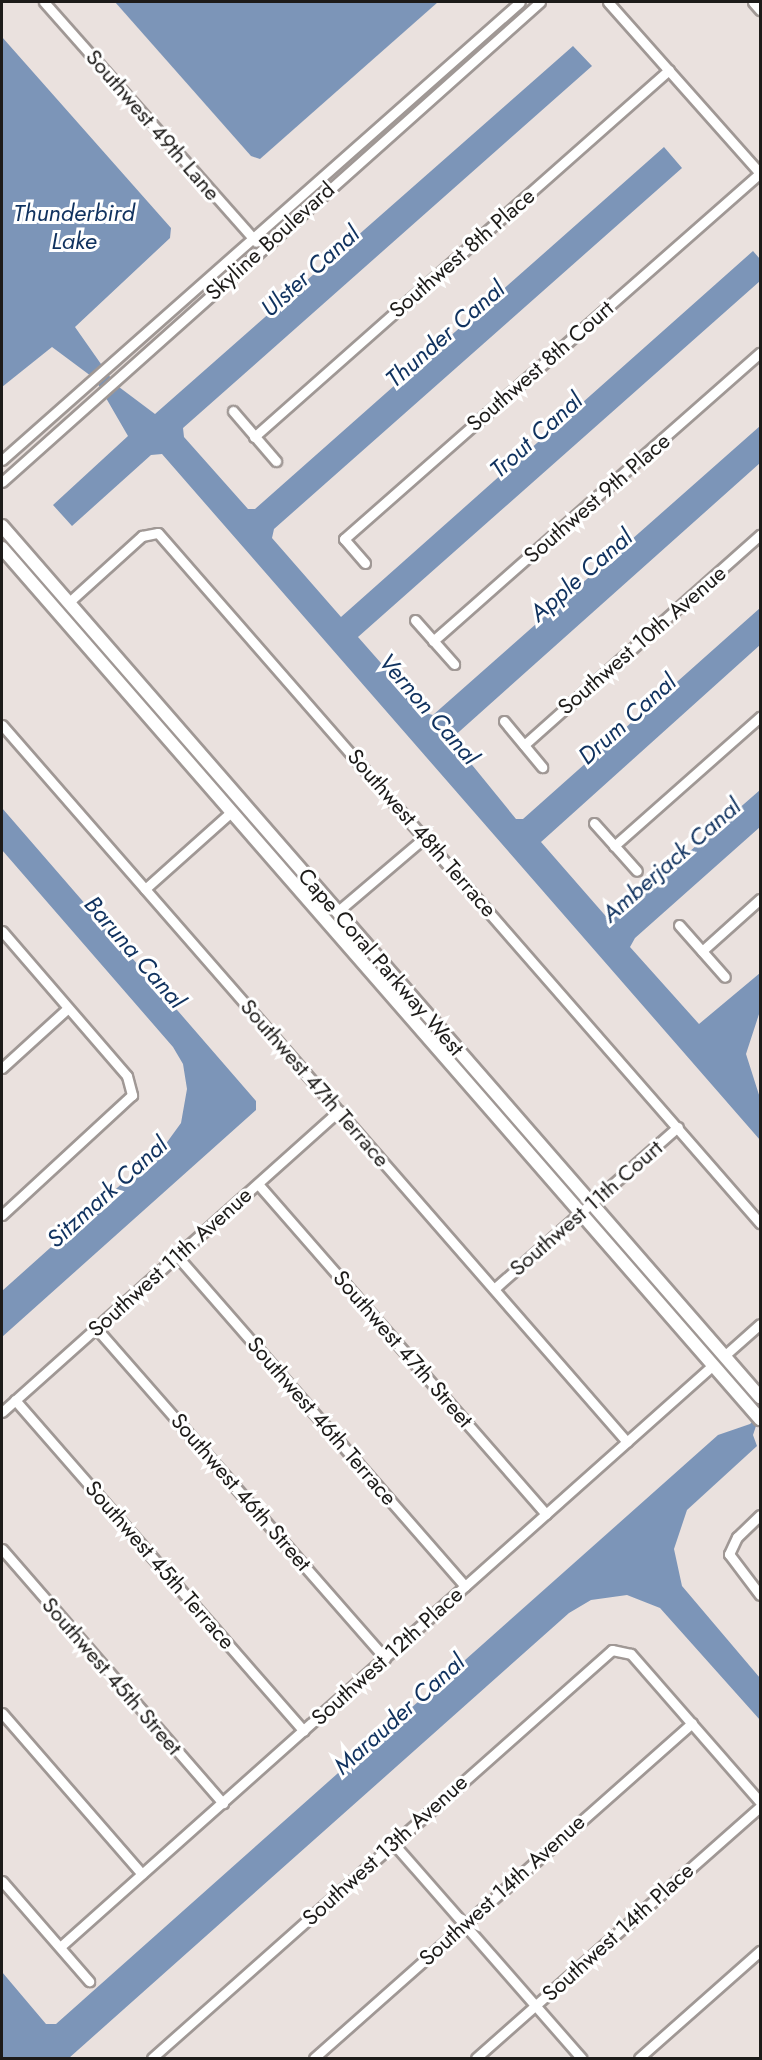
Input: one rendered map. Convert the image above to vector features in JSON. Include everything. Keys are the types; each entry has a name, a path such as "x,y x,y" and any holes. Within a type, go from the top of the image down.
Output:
{"main road":[{"name":"Cape Coral Parkway West","path":"2,526 760,1396"},
{"name":"Cape Coral Parkway West","path":"2,548 760,1419"},
{"path":"258,843 274,850 321,905 337,912"},
{"path":"334,930 344,930 387,980 409,994"}],"street":[{"name":"Southwest 49th Lane","path":"44,2 261,249"},
{"name":"Skyline Boulevard","path":"2,460 520,2"},
{"name":"Skyline Boulevard","path":"2,482 100,390 540,2"},
{"path":"608,2 760,173"},
{"path":"753,2 760,10"},
{"name":"Southwest 8th Place","path":"254,437 669,70"},
{"name":"Southwest 8th Court","path":"365,563 344,539 760,173"},
{"name":"Southwest 9th Place","path":"433,641 760,353"},
{"path":"233,411 276,461"},
{"name":"Southwest 48th Terrace","path":"68,603 142,537 158,533 760,1222"},
{"name":"Southwest 10th Avenue","path":"524,744 760,535"},
{"path":"415,620 454,664"},
{"path":"614,846 760,717"},
{"path":"504,721 542,767"},
{"name":"Southwest 47th Terrace","path":"2,724 627,1442"},
{"path":"145,889 231,812"},
{"path":"594,823 637,871"},
{"path":"337,912 425,837"},
{"path":"702,951 760,899"},
{"path":"679,925 725,976"},
{"path":"2,931 127,1076 132,1095 2,1215"},
{"path":"2,1068 68,1008"},
{"name":"Southwest 11th Avenue","path":"2,1412 339,1112"},
{"name":"Southwest 11th Court","path":"494,1289 678,1127"},
{"name":"Southwest 47th Street","path":"258,1184 546,1514"},
{"name":"Southwest 46th Terrace","path":"177,1256 465,1586"},
{"path":"724,1356 760,1324"},
{"name":"Southwest 46th Street","path":"96,1328 385,1658"},
{"name":"Southwest 12th Place","path":"60,1947 713,1365"},
{"name":"Southwest 45th Terrace","path":"15,1400 304,1731"},
{"path":"747,1403 760,1409"},
{"path":"760,1515 737,1537 729,1554 760,1595"},
{"name":"Southwest 45th Street","path":"2,1549 223,1803"},
{"name":"Southwest 13th Avenue","path":"153,2058 604,1655 623,1649 692,1723"},
{"path":"2,1713 141,1874"},
{"path":"692,1723 760,1802"},
{"name":"Southwest 14th Avenue","path":"314,2058 692,1723"},
{"name":"Southwest 14th Place","path":"476,2058 760,1807"},
{"path":"393,1843 581,2058"},
{"path":"2,1881 89,1981"},
{"path":"639,2058 760,1951"}],"water":[{"path":"115,2 438,2 260,159 251,156"},
{"name":"Thunderbird Lake","path":"2,37 171,228 170,238 75,327 115,384 155,414 573,46 592,66 183,428 184,437 248,509 255,509 664,147 682,168 274,529 272,538 341,617 753,251 760,259 760,281 358,637 425,713 433,715 760,426 760,463 451,739 516,819 523,819 760,608 760,645 541,842 610,921 760,790 760,827 635,938 630,947 699,1024 760,973 760,1011 746,1054 760,1098 760,1140 162,454 151,455 72,526 53,505 128,436 95,379 52,347 2,387"},
{"path":"2,808 256,1101 256,1110 2,1337 2,1291 165,1145 181,1123 187,1089 183,1064 173,1047 2,850"},
{"path":"760,1414 753,1435 757,1446 687,1510 674,1549 682,1586 760,1678 760,1720 660,1608 627,1595 591,1600 569,1613 69,2058 2,2058 2,1972 46,2024 56,2024 718,1435 750,1424"}],"water label":[{"name":"Ulster Canal","path":"310,271"},
{"name":"Thunder Canal","path":"445,334"},
{"name":"Trout Canal","path":"536,435"},
{"name":"Apple Canal","path":"581,575"},
{"name":"Vernon Canal","path":"429,709"},
{"name":"Drum Canal","path":"627,719"},
{"name":"Amberjack Canal","path":"671,860"},
{"name":"Baruna Canal","path":"135,952"},
{"name":"Sitzmark Canal","path":"107,1192"},
{"name":"Marauder Canal","path":"399,1714"}]}
